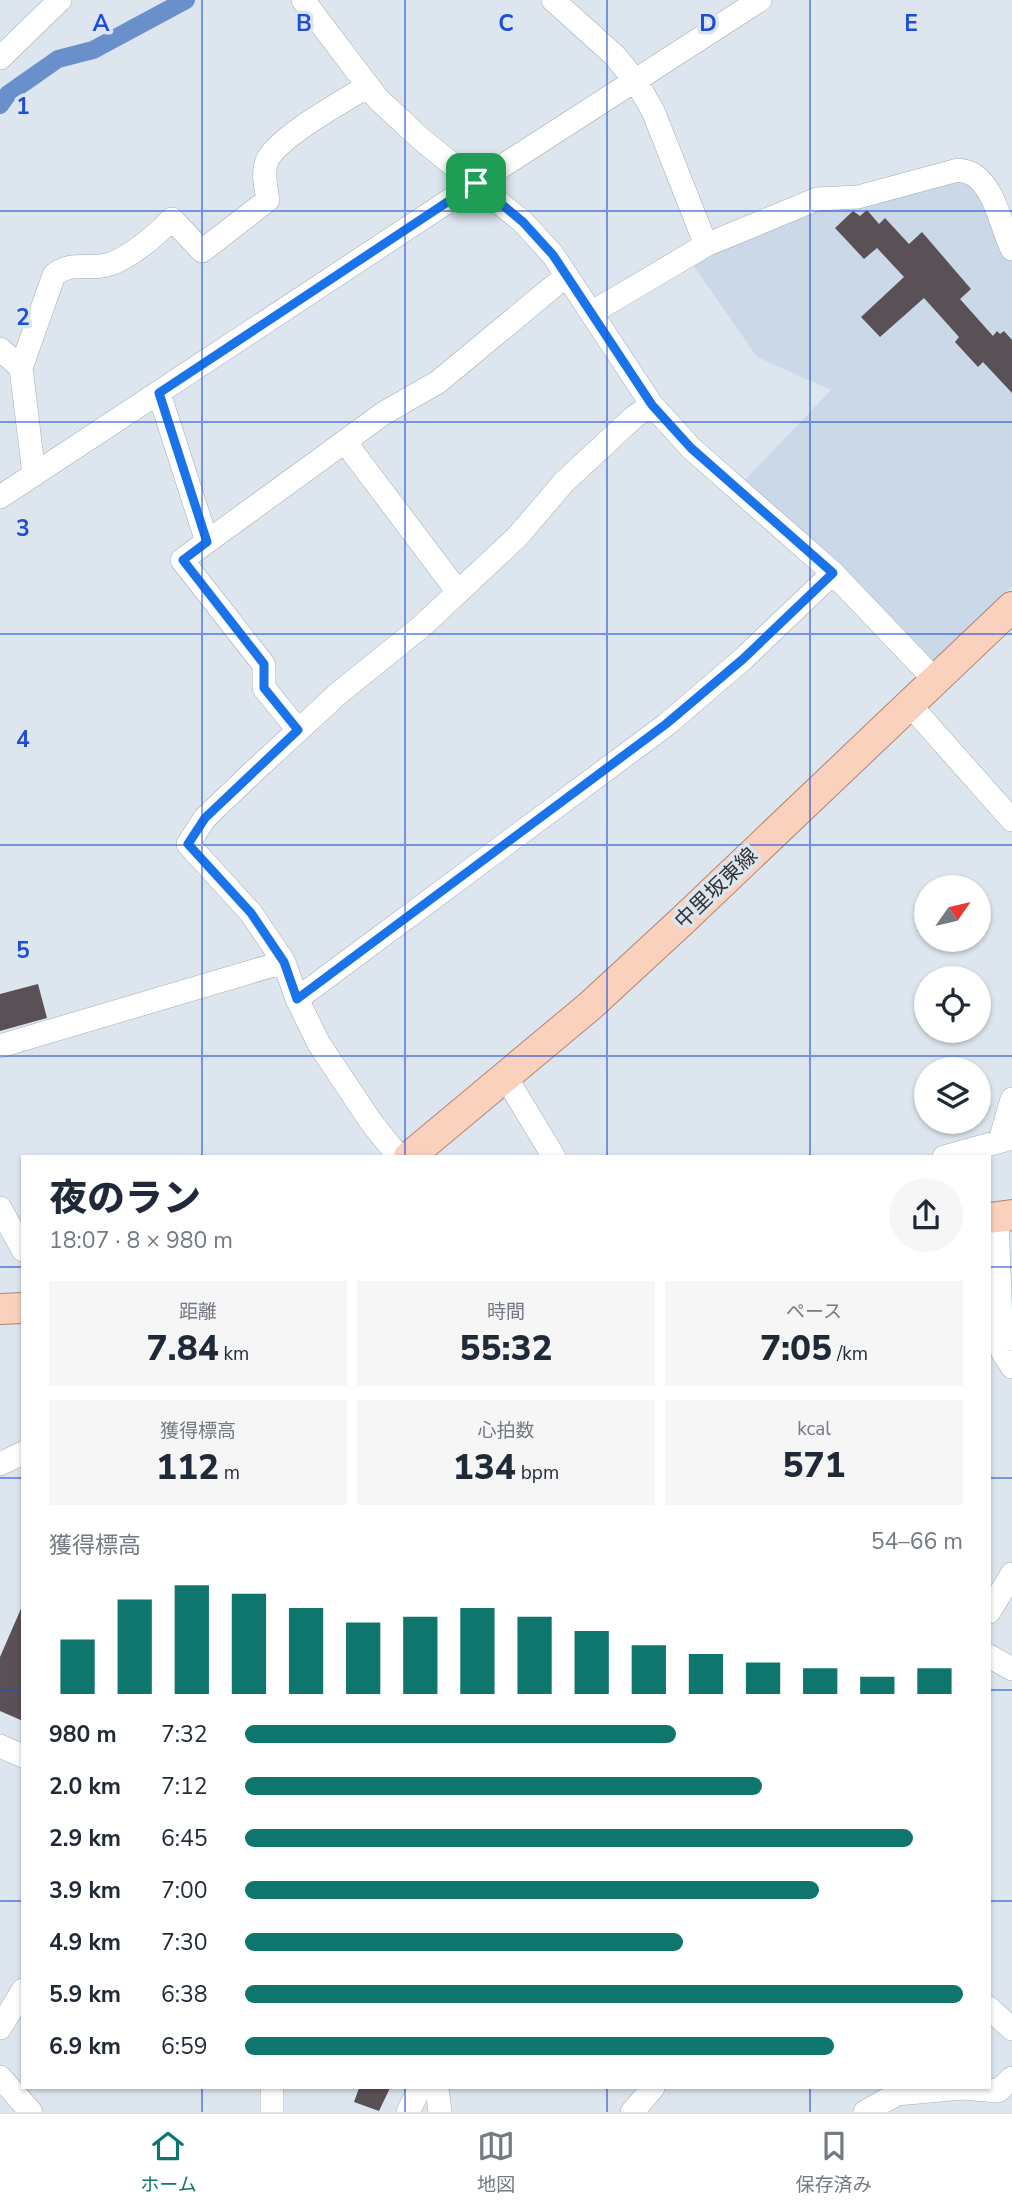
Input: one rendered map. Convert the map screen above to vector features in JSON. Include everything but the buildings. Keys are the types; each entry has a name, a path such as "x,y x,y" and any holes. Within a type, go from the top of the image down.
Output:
{"main road":[{"name":"中里坂東線","path":"411,1155 590,1006 1012,607"},
{"path":"0,1308 21,1308"}],"street":[{"path":"0,58 60,0"},
{"path":"303,0 378,99 421,139 523,222 553,255 652,405 691,448 833,573 936,680"},
{"path":"553,0 614,55 635,80 653,111 706,245"},
{"path":"0,497 476,183 760,0"},
{"path":"34,475 21,368 54,275 63,267 111,264 153,238 172,219 202,251 268,200 265,177 267,161 291,134 368,86"},
{"path":"591,313 706,245 817,199 858,197 958,170 974,174 991,192 1012,248"},
{"path":"298,730 264,688 264,664 183,560 384,413 438,382 566,276"},
{"path":"0,349 21,368"},
{"path":"159,393 207,542"},
{"path":"397,1155 371,1122 319,1044 297,999 284,962 251,913 188,844 205,818 298,730 458,592 518,536 564,482 634,417 652,405"},
{"path":"345,442 458,592"},
{"path":"297,999 666,724 743,659 833,573"},
{"path":"910,705 1012,820"},
{"path":"0,1046 284,962"},
{"path":"505,1076 553,1155"},
{"path":"951,1155 1006,1140 1012,1099"},
{"path":"0,1208 21,1246"},
{"path":"999,1217 1002,1351 1012,1367"},
{"path":"0,1464 21,1455"},
{"path":"991,1609 1012,1574"},
{"path":"991,1657 1012,1669"},
{"path":"0,1746 21,1755"},
{"path":"0,2028 12,1997"},
{"path":"991,2010 1012,2029"},
{"path":"0,2077 31,2112"},
{"path":"974,2089 998,2091 1012,2078"},
{"path":"272,2089 272,2112"},
{"path":"408,2112 420,2089"},
{"path":"437,2089 440,2112"},
{"path":"632,2112 652,2089"},
{"path":"864,2112 897,2094 951,2089"}],"shaded area":[{"path":"955,177 972,180 1012,264 1012,586 939,660 926,659 744,481 831,390 757,357 691,262 818,204"}],"water":[{"path":"35,68 41,77 12,98 0,113 0,97 5,90"}],"waterway":[{"path":"0,105 8,94 58,59 93,50 186,0"}],"route":[{"path":"476,183 523,222 553,255 652,405 691,448 833,573 743,659 666,724 297,999 284,962 251,913 188,844 205,818 298,730 264,688 264,664 183,560 207,542 159,393 476,183"}]}
